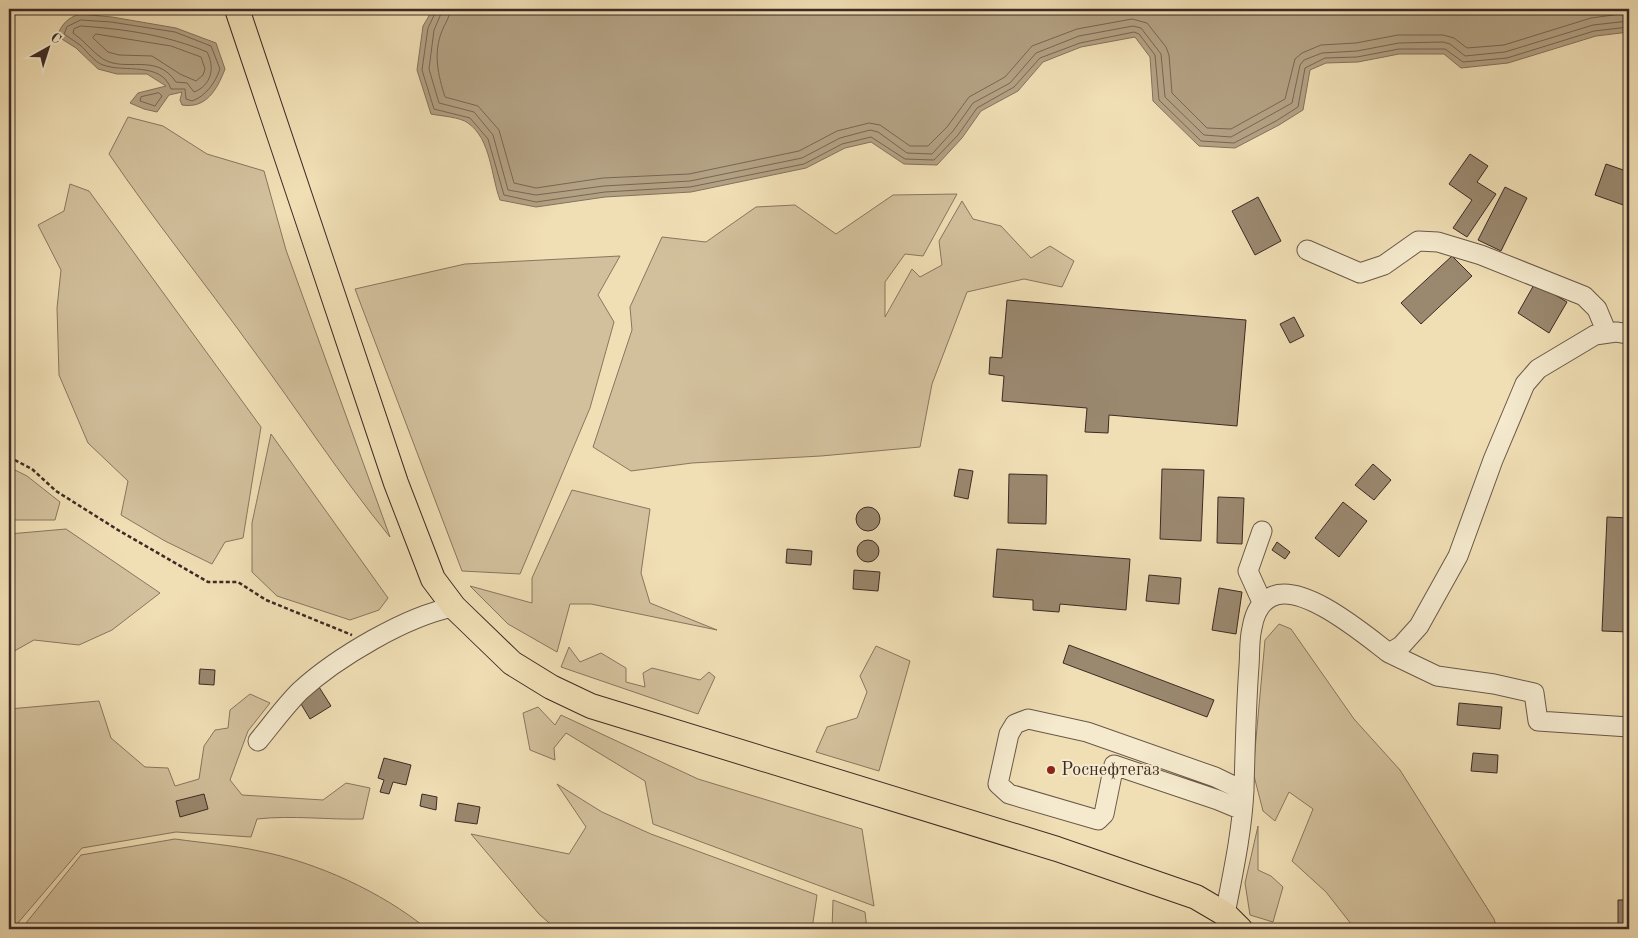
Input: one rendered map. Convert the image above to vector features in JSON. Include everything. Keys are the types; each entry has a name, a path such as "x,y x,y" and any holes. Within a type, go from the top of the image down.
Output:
{"main road":[{"path":"237,9 396,483 433,579 454,607 512,663 551,687 591,706 1057,849 1196,897 1232,922"}],"street":[{"path":"1307,250 1360,273 1384,265 1418,241 1438,242 1481,255 1584,296 1598,309 1607,333"},
{"path":"1390,653 1401,646 1419,626 1458,556 1493,460 1525,384 1538,369 1595,335 1607,333 1629,334"},
{"path":"1262,531 1248,570 1262,602"},
{"path":"1232,922 1233,874 1244,791 1245,711 1252,628 1256,613 1262,602 1272,596 1289,594 1309,599 1390,653 1437,676 1494,684 1534,693 1538,721 1629,727"},
{"path":"258,741 300,692 331,666 370,642 441,610 454,607"},
{"path":"1242,810 1114,765 1104,814 1098,820 1009,794 998,784 1009,734 1015,724 1028,719 1096,735 1215,777 1244,791"}],"path":[{"path":"9,457 32,469 56,491 110,525 208,582 238,582 266,600 370,642"}],"shaded area":[{"path":"128,117 163,126 207,154 264,171 286,250 390,537 109,154"},
{"path":"70,184 89,191 261,427 243,538 225,542 212,564 165,541 121,515 128,481 88,443 59,375 57,308 61,270 38,225 64,211"},
{"path":"957,194 923,256 905,254 885,282 885,317 912,269 920,277 942,265 939,241 962,201 973,219 1001,226 1031,258 1050,246 1074,261 1062,287 1024,279 967,292 932,384 920,447 821,456 692,463 631,471 593,447 632,330 630,307 662,237 706,242 756,207 795,205 836,234 893,195"},
{"path":"620,256 598,295 614,322 590,408 520,574 462,571 355,289 465,264"},
{"path":"271,434 388,598 379,610 350,620 277,596 252,572 252,523"},
{"path":"9,467 27,476 60,502 55,520 9,520"},
{"path":"572,490 650,509 641,573 650,603 717,630 591,604 570,604 557,652 508,624 470,586 532,603 532,578"},
{"path":"66,529 160,593 112,630 79,645 34,640 9,654 9,534"},
{"path":"1279,624 1291,629 1354,719 1400,770 1494,919 1497,929 1355,929 1326,892 1292,861 1313,809 1289,792 1275,821 1263,811 1253,772 1265,640"},
{"path":"876,646 910,661 879,771 816,752 827,727 857,718 867,692 860,676"},
{"path":"569,647 580,662 601,653 626,668 626,682 645,687 643,673 652,668 700,680 709,672 715,677 698,714 561,667"},
{"path":"250,694 270,703 248,731 230,780 242,795 323,800 346,783 370,788 363,819 283,817 257,819 251,837 176,832 82,848 17,924 9,920 9,709 99,701 111,738 145,767 168,768 175,786 199,779 204,746 215,730 228,728 230,710"},
{"path":"538,707 555,725 561,715 698,779 862,829 874,906 653,824 645,781 566,733 554,748 555,760 530,750 523,713"},
{"path":"557,784 602,812 651,834 817,895 812,929 556,929 539,914 471,834 569,854 586,827"},
{"path":"1258,826 1258,870 1271,876 1283,887 1273,922 1250,915 1245,883"},
{"path":"175,839 249,849 303,863 348,880 369,891 409,915 427,929 22,928 81,855"},
{"path":"833,900 865,912 867,929 832,929"}],"water":[{"path":"433,9 1629,9 1629,32 1596,36 1508,63 1461,68 1444,54 1399,54 1358,62 1326,63 1310,70 1303,110 1235,148 1199,146 1153,101 1150,57 1135,37 1081,47 1043,62 1018,91 981,111 962,138 937,165 904,164 871,142 845,148 806,168 691,192 605,197 536,207 500,200 486,148 476,130 460,119 431,114 417,70 423,26"},
{"path":"80,14 112,17 176,28 216,43 225,69 222,77 210,96 198,104 182,105 180,100 182,92 169,95 157,112 130,103 138,93 166,86 147,74 117,74 98,69 76,48 57,36 66,22"}],"building":[{"path":"1470,154 1488,166 1477,182 1496,194 1467,237 1453,228 1472,200 1449,184"},
{"path":"1606,164 1629,172 1629,207 1595,195"},
{"path":"1505,187 1527,198 1501,251 1478,240"},
{"path":"1258,197 1281,241 1255,255 1232,211"},
{"path":"1452,256 1472,276 1421,324 1401,303"},
{"path":"1535,283 1567,302 1549,333 1518,313"},
{"path":"1007,300 1246,320 1237,426 1109,415 1108,433 1085,432 1087,408 1002,401 1004,376 989,374 990,357 1002,358"},
{"path":"1294,317 1304,336 1290,343 1280,324"},
{"path":"1373,464 1391,480 1374,500 1355,485"},
{"path":"959,469 973,471 968,499 954,496"},
{"path":"1162,469 1204,470 1201,541 1160,539"},
{"path":"1009,474 1047,475 1046,524 1008,523"},
{"path":"1218,497 1244,498 1242,544 1217,543"},
{"path":"1343,502 1367,521 1339,557 1315,538"},
{"path":"868,507 877,510 880,519 877,528 868,531 859,528 856,519 859,510"},
{"path":"1607,517 1629,518 1629,632 1602,631"},
{"path":"868,540 876,543 879,551 876,559 868,562 860,559 857,551 860,543"},
{"path":"1277,542 1290,552 1285,559 1272,550"},
{"path":"787,549 812,551 811,565 786,563"},
{"path":"997,549 1130,559 1126,610 1060,604 1059,612 1033,610 1033,600 993,597"},
{"path":"854,570 880,572 878,591 853,589"},
{"path":"1149,575 1181,578 1179,604 1146,601"},
{"path":"1219,588 1242,592 1236,634 1212,630"},
{"path":"1069,645 1214,700 1207,717 1063,663"},
{"path":"200,669 215,670 214,685 199,684"},
{"path":"319,687 331,706 310,719 298,699"},
{"path":"1459,703 1502,707 1500,729 1457,725"},
{"path":"1473,753 1498,755 1497,773 1471,771"},
{"path":"384,758 411,765 406,785 393,782 389,794 380,792 384,780 378,778"},
{"path":"204,794 208,809 180,817 176,801"},
{"path":"422,794 437,797 436,810 420,806"},
{"path":"458,803 480,807 477,824 455,821"},
{"path":"1618,900 1629,900 1629,928 1618,927"}],"place":[{"name":"Роснефтегаз","path":"1051,770"}]}
